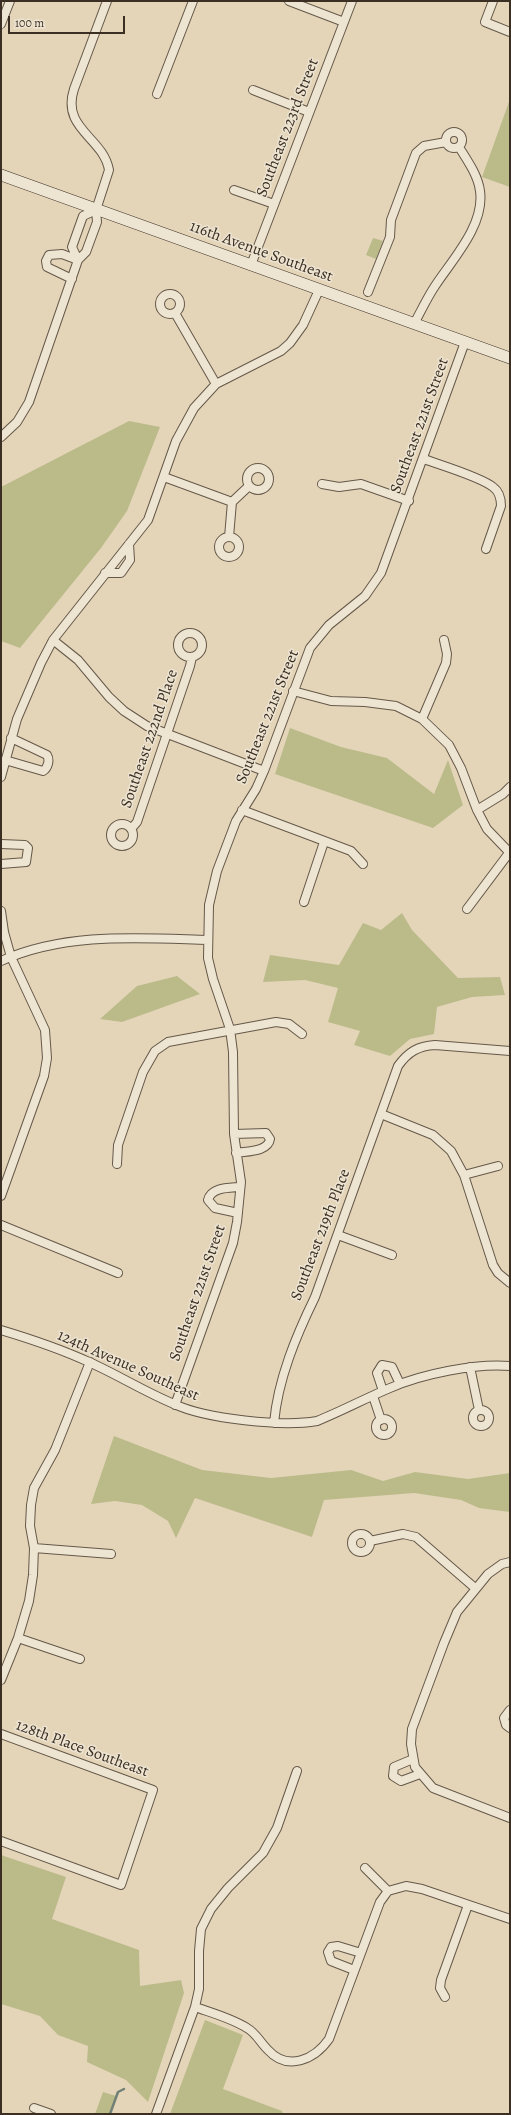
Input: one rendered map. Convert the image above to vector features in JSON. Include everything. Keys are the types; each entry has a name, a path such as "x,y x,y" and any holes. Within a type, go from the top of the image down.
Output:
{"main road":[{"name":"116th Avenue Southeast","path":"1,175 510,358"}],"street":[{"path":"1,24 10,1"},
{"path":"1,437 17,422 29,402 78,260 86,252 97,222 96,210 109,175 108,164 72,115 71,102 74,89 107,1"},
{"path":"158,94 193,1"},
{"path":"288,1 344,22"},
{"name":"Southeast 223rd Street","path":"251,265 352,1"},
{"path":"493,1 485,22 510,32"},
{"path":"252,90 310,112"},
{"path":"446,142 448,134 453,132 458,133 463,139 459,147"},
{"path":"446,142 452,148 459,147"},
{"path":"368,292 390,237 391,220 416,153 424,146 446,142"},
{"path":"414,324 429,295 469,236 479,210 481,200 477,178 459,147"},
{"path":"234,190 274,204"},
{"path":"78,260 72,247 83,216 96,210"},
{"path":"72,279 50,270 46,265 47,257 56,253 78,260"},
{"path":"1,777 11,738 29,689 53,640 148,520 176,441 194,408 216,384 281,351 290,343 303,325 319,290"},
{"path":"175,313 216,384"},
{"name":"Southeast 221st Street","path":"175,1405 233,1243 238,1213 240,1187 234,1134 234,1075 230,1029 213,979 208,958 212,889 236,821 256,789 264,771 310,648 329,625 364,596 381,573 409,501 465,342"},
{"path":"424,459 486,482 493,486 499,494 501,506 486,549"},
{"path":"164,477 232,502"},
{"path":"322,484 339,487 361,484 409,501"},
{"path":"229,537 232,502 249,486"},
{"path":"105,573 121,573 130,560 129,544"},
{"path":"53,640 78,660 109,697 124,711 147,726 167,735 264,771"},
{"path":"422,719 446,663 447,654 444,640"},
{"name":"Southeast 222nd Place","path":"131,829 136,822 167,735 192,657"},
{"path":"293,691 331,701 365,702 396,706 422,719 449,745 477,810 487,829 510,853 467,909"},
{"path":"5,760 43,771 46,769 49,760 47,755 11,738"},
{"path":"477,810 503,794 510,787"},
{"path":"242,810 351,851 363,864"},
{"path":"304,902 324,842"},
{"path":"1,844 25,845 28,848 26,862 1,864"},
{"path":"1,911 4,932 11,957 42,1019 48,1040 48,1058 44,1076 1,1196"},
{"path":"1,962 11,957 51,945 102,938 208,940"},
{"path":"117,1164 118,1145 123,1126 143,1072 154,1051 168,1042 230,1029 283,1022 289,1024 302,1034"},
{"name":"Southeast 219th Place","path":"274,1423 280,1387 304,1317 315,1296 338,1235 398,1066 403,1059 416,1048 435,1045 510,1051"},
{"path":"381,1114 433,1135 452,1151 464,1175 493,1265 498,1273 510,1283"},
{"path":"234,1134 266,1133 270,1139 270,1143 264,1148 236,1153"},
{"path":"464,1175 498,1166"},
{"name":"Southeast 221st Street","path":"238,1213 215,1208 208,1200 209,1196 215,1191 240,1187"},
{"path":"1,1225 118,1273"},
{"path":"338,1235 392,1255"},
{"name":"124th Avenue Southeast","path":"1,1330 32,1339 90,1362 175,1405 203,1414 274,1423 304,1423 317,1421 400,1384 470,1367 484,1365 510,1366"},
{"path":"1,1680 18,1638 29,1601 33,1575 34,1548 30,1526 30,1505 34,1488 55,1450 90,1362"},
{"path":"383,1391 377,1373 382,1365 392,1367 400,1384"},
{"path":"470,1367 479,1410"},
{"path":"373,1396 382,1420"},
{"path":"370,1541 403,1534 416,1537 475,1588"},
{"path":"34,1548 111,1554"},
{"path":"510,1562 502,1564 488,1574 475,1588 458,1612 441,1650 412,1729 411,1744 412,1759 417,1770 433,1788 510,1818"},
{"path":"18,1638 80,1659"},
{"path":"510,1710 504,1718 506,1725 510,1728"},
{"name":"128th Place Southeast","path":"1,1734 153,1790 121,1885 1,1841"},
{"path":"412,1759 394,1767 393,1776 401,1781 417,1770"},
{"path":"156,2114 195,2007 199,1989 199,1951 201,1929 211,1909 228,1888 263,1853 277,1828 297,1771"},
{"path":"365,1868 388,1891"},
{"path":"195,2007 246,2027 255,2034 268,2051 289,2062 301,2061 322,2049 329,2039 380,1902 388,1891 406,1886 422,1888 510,1919"},
{"path":"445,1997 440,1988 441,1980 468,1905"},
{"path":"354,1970 330,1960 328,1952 331,1947 338,1946 361,1953"},
{"path":"34,2108 49,2114"}],"green space":[{"path":"510,99 510,187 482,177"},
{"path":"373,238 383,241 376,259 366,255"},
{"path":"129,421 160,427 127,511 101,548 20,648 1,641 1,487"},
{"path":"290,728 341,747 387,758 434,794 448,760 463,805 433,828 275,774"},
{"path":"402,913 412,930 458,978 500,977 505,995 472,997 437,1007 434,1034 410,1039 390,1056 354,1045 360,1031 328,1022 338,988 305,980 263,982 270,955 339,965 363,923 381,930"},
{"path":"177,976 200,994 122,1022 100,1019 137,986"},
{"path":"114,1436 202,1470 271,1478 351,1470 383,1481 415,1472 468,1479 510,1473 510,1512 479,1508 461,1500 414,1493 324,1500 312,1537 195,1498 176,1538 168,1521 142,1505 115,1501 91,1504"},
{"path":"1,1855 66,1877 52,1919 139,1950 140,1986 181,1980 184,1993 148,2102 126,2080 87,2062 88,2046 58,2035 40,2016 1,2004"},
{"path":"205,2020 243,2035 223,2089 282,2111 283,2114 170,2114"},
{"path":"103,2092 116,2096 109,2114 95,2114"}],"waterway":[{"path":"110,2114 118,2092 124,2089"}]}
